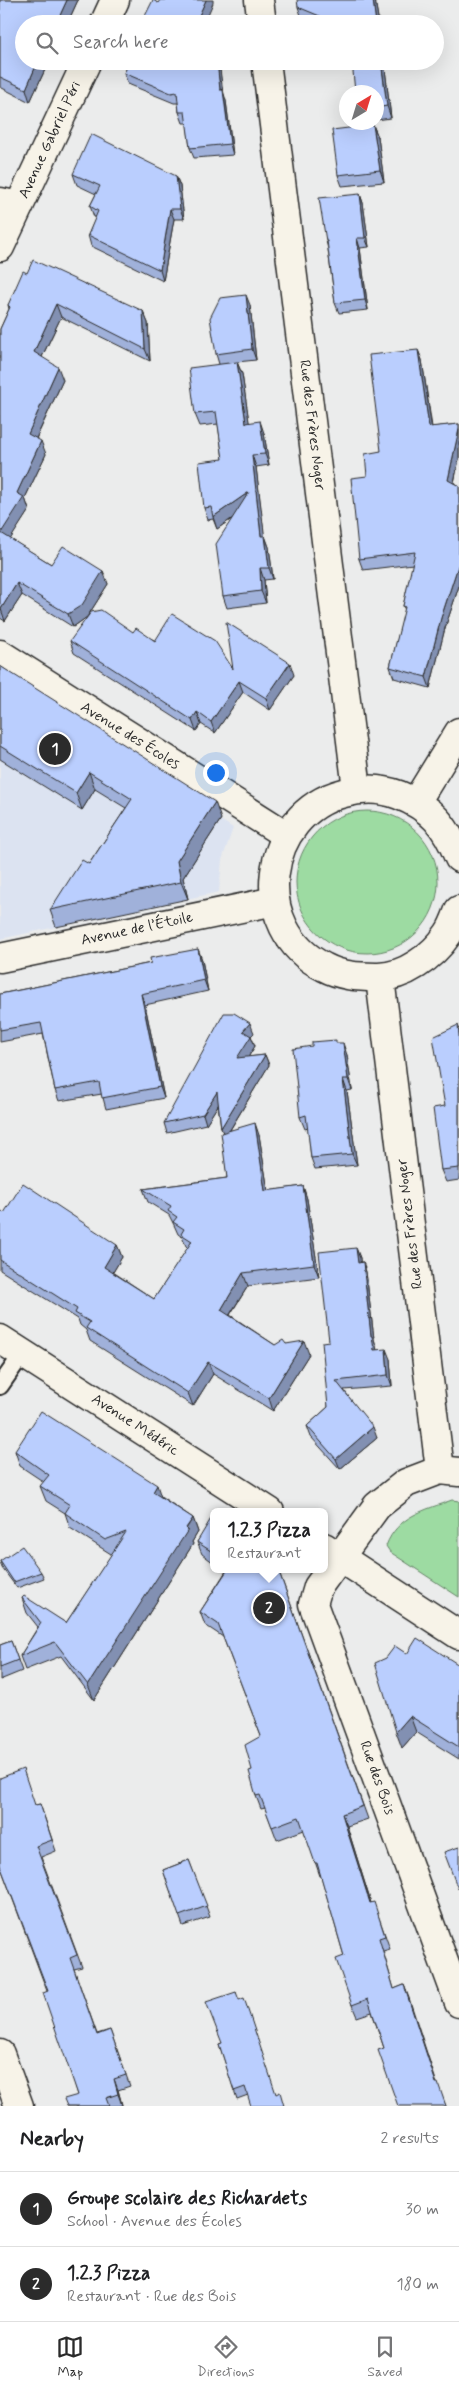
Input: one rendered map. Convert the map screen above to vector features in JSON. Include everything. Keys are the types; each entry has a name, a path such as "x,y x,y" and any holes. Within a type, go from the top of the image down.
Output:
{"street":[{"path":"108,15 115,0"},
{"path":"259,0 261,15"},
{"name":"Avenue Gabriel Péri","path":"0,247 10,204 82,70"},
{"name":"Rue des Frères Noger","path":"267,70 357,789"},
{"name":"Avenue des Écoles","path":"0,654 286,835"},
{"path":"416,802 459,732"},
{"path":"456,928 431,954 407,970 380,978 351,976 324,967 301,951 284,928 275,900 273,878 277,856 286,835 304,812 329,796 357,789 388,790 416,802 436,817 451,836 459,858"},
{"name":"Avenue de l’Étoile","path":"0,958 275,900"},
{"name":"Rue des Frères Noger","path":"380,978 449,1471"},
{"name":"Avenue Médéric","path":"0,1339 264,1508"},
{"name":"Rue des Bois","path":"332,1552 377,1506 406,1483 449,1471"},
{"path":"332,1552 459,1635"},
{"name":"Rue des Bois","path":"324,1573 313,1604 459,2003"},
{"path":"0,2054 19,2106"}],"lane":[{"path":"0,1386 23,1353"}],"shaded area":[{"path":"0,679 233,828 222,860 219,892 0,939"}],"green space":[{"path":"367,811 394,817 406,823 417,832 426,843 432,855 438,882 432,909 426,921 417,932 406,941 394,947 367,953 340,947 328,941 317,932 308,921 302,909 296,882 302,855 308,843 317,832 328,823 340,817"},
{"path":"452,1500 459,1501 459,1597 390,1552 386,1546 397,1528 405,1521 422,1511"}],"building":[{"path":"0,0 67,0 60,15 15,15 15,70 34,70 26,89 0,77"},
{"path":"153,0 158,3 160,0 206,0 199,15 146,15"},
{"path":"297,0 373,0 375,15 317,15 298,7"},
{"path":"126,70 218,70 220,90 223,90 230,144 190,148 185,112 179,112 177,92 171,93 124,73"},
{"path":"353,70 382,70 387,106 384,107 384,85 354,85"},
{"path":"332,130 374,130 380,170 338,175"},
{"path":"91,134 176,176 180,209 170,209 160,270 88,235 98,211 90,206 100,186 73,174"},
{"path":"360,194 365,238 357,238 365,300 335,303 319,198"},
{"path":"33,260 143,311 145,349 56,304 34,352 58,367 28,434 41,441 17,493 24,497 1,533 51,564 63,546 103,571 82,605 68,614 17,583 0,608 0,329 23,271 27,273"},
{"path":"246,295 252,349 216,354 210,318 220,298"},
{"path":"418,350 429,427 459,424 448,480 459,486 459,563 441,618 426,677 390,667 405,607 403,606 415,552 359,559 351,478 367,476 365,454 381,451 369,355"},
{"path":"237,362 246,423 260,421 265,454 252,455 261,536 265,536 269,568 260,568 261,591 223,596 216,544 249,492 213,517 211,507 204,508 199,462 223,459 216,412 195,414 189,368"},
{"path":"101,610 133,632 136,628 155,641 172,614 215,641 233,669 226,622 290,663 266,698 239,681 211,722 197,712 192,720 70,641 91,612"},
{"path":"0,666 215,802 177,861 181,882 50,910 82,860 89,864 132,799 89,772 76,793 0,746"},
{"path":"198,949 204,980 141,994 160,1087 102,1098 99,1082 55,1090 41,1023 0,1030 0,994 151,963 150,958"},
{"path":"224,1013 234,1013 250,1023 243,1031 251,1036 237,1058 265,1055 221,1128 217,1092 203,1114 164,1123"},
{"path":"458,1025 459,1168 441,1170 433,1108 445,1106 433,1037"},
{"path":"336,1040 336,1043 343,1043 348,1079 343,1079 352,1154 311,1158 306,1115 300,1117 293,1049 312,1046 312,1042"},
{"path":"255,1123 265,1191 303,1186 314,1264 243,1273 221,1310 275,1345 283,1340 286,1344 304,1341 269,1398 208,1362 188,1393 86,1328 90,1322 75,1313 77,1309 0,1260 0,1210 4,1213 23,1183 117,1245 104,1267 154,1299 192,1241 181,1234 184,1229 173,1222 177,1217 168,1211 171,1206 143,1189 227,1178 221,1133"},
{"path":"356,1248 358,1263 363,1262 374,1350 386,1349 388,1375 336,1381 373,1427 336,1459 307,1426 328,1407 322,1342 329,1341 319,1252"},
{"path":"41,1411 157,1485 153,1492 193,1518 186,1528 188,1530 88,1685 55,1642 20,1656 41,1623 22,1598 24,1596 66,1623 126,1532 105,1540 65,1513 70,1505 40,1486 49,1475 15,1451"},
{"path":"210,1520 210,1550 197,1542"},
{"path":"22,1546 41,1572 14,1582 0,1561"},
{"path":"225,1573 279,1573 363,1806 342,1814 370,1903 374,1902 385,1936 379,1938 394,1989 404,1985 436,2083 438,2083 446,2106 398,2106 378,2050 384,2048 368,1999 352,2005 336,1959 344,1956 317,1863 315,1863 299,1817 272,1827 260,1795 256,1796 249,1771 252,1770 245,1745 261,1736 218,1624 200,1612"},
{"path":"417,1638 459,1665 459,1747 410,1716 396,1732 375,1663 386,1658 395,1646 407,1654"},
{"path":"11,1641 18,1660 0,1667 0,1645"},
{"path":"23,1769 35,1805 40,1804 52,1840 36,1846 77,1955 70,1958 97,2035 110,2030 126,2075 114,2079 118,2094 106,2098 109,2106 67,2106 64,2099 78,2095 43,1993 48,1991 0,1865 0,1778"},
{"path":"459,1847 459,1888 458,1889 444,1852"},
{"path":"189,1860 207,1906 179,1916 163,1870"},
{"path":"236,1992 239,2000 244,1998 276,2094 280,2092 284,2106 251,2106 245,2087 234,2091 219,2044 222,2043 206,2002"}],"place":[{"name":"Groupe scolaire des Richardets","path":"55,749"},
{"name":"1.2.3 Pizza","path":"269,1608"}]}
